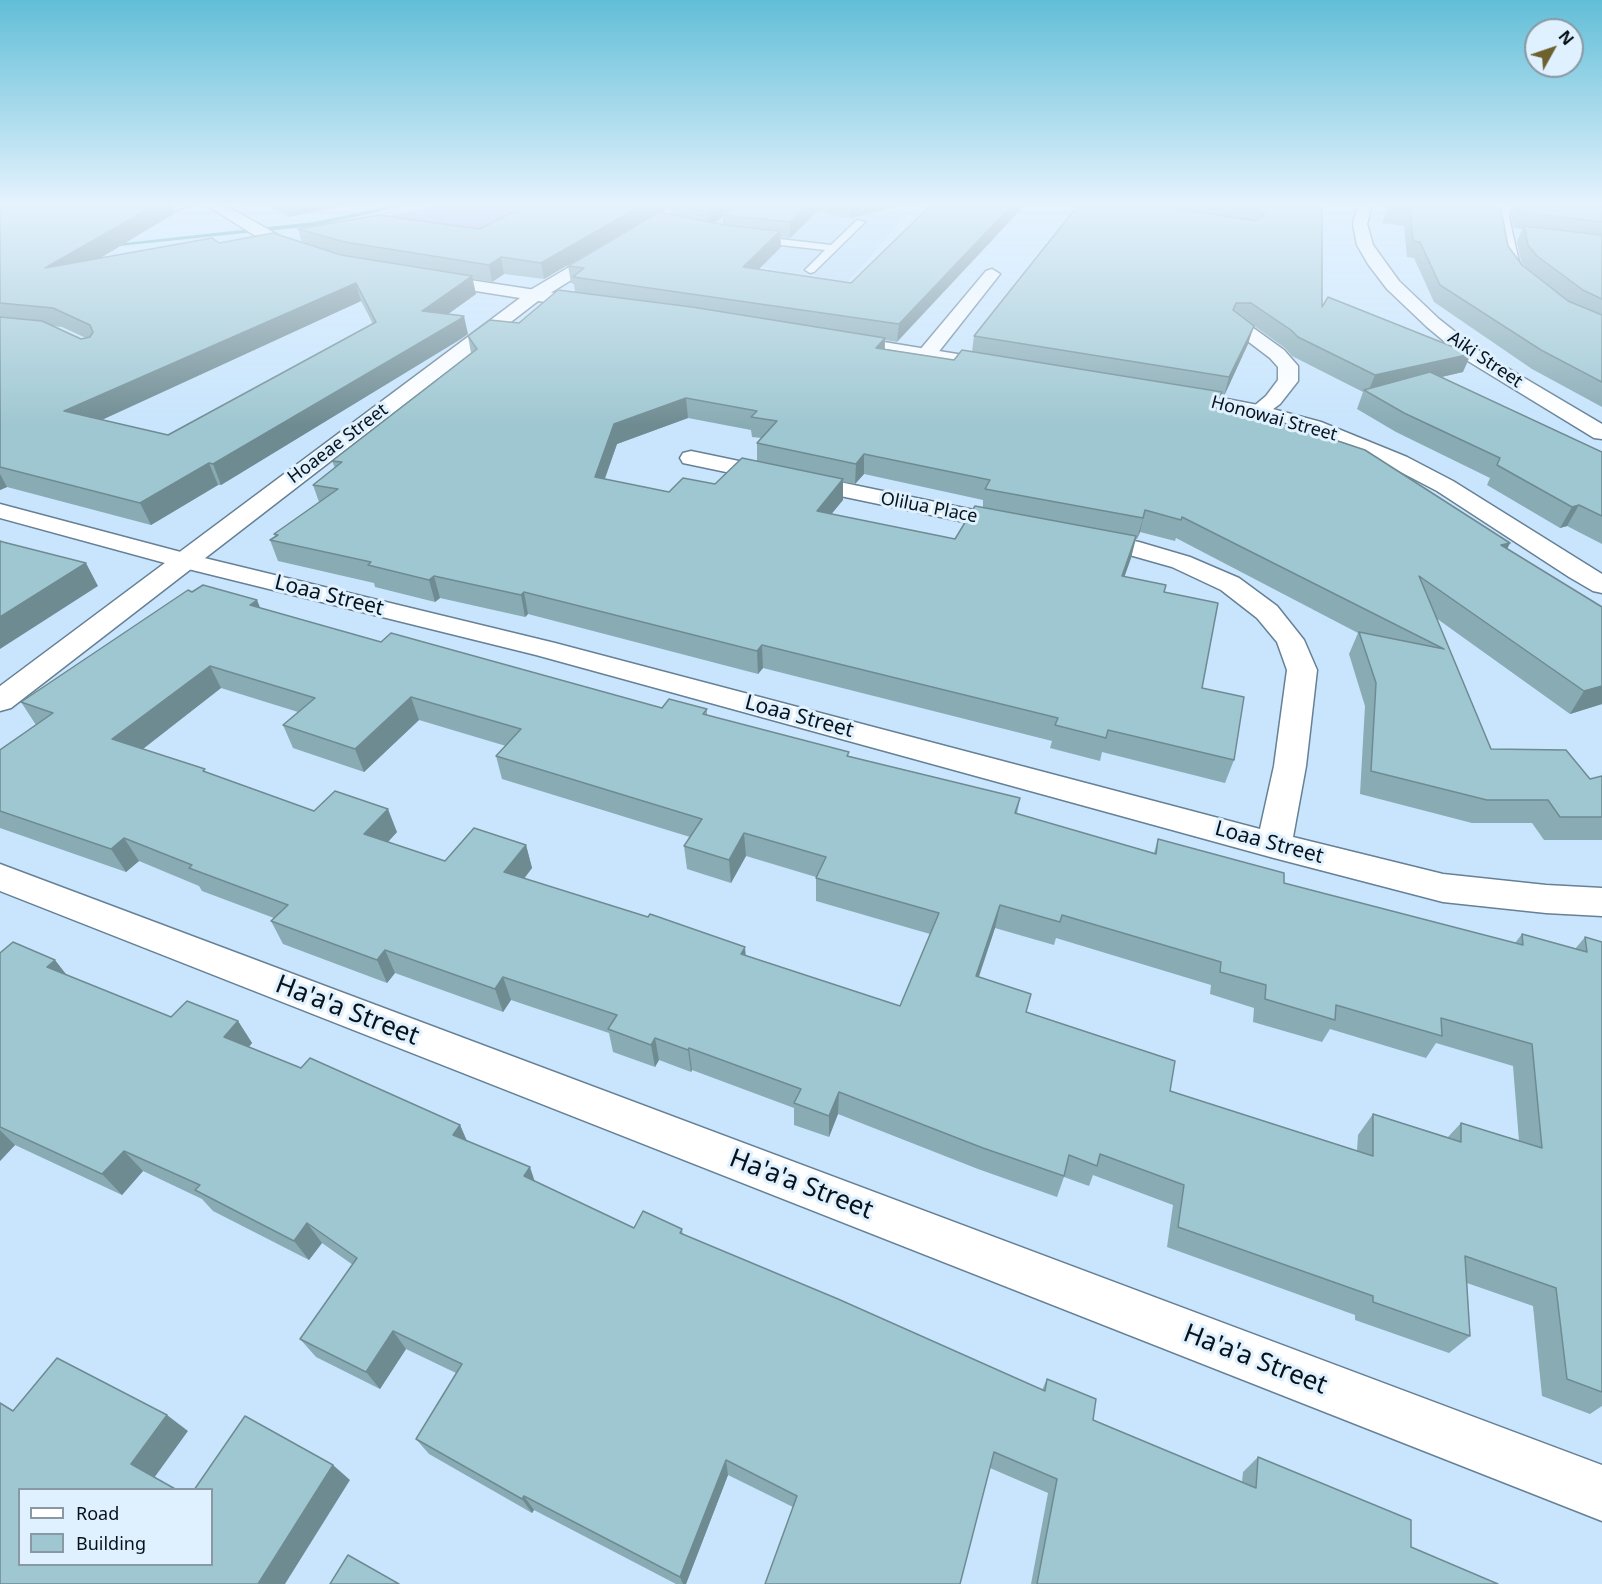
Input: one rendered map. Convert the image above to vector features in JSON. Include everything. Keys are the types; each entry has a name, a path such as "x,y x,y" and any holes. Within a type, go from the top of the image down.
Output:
{"street":[{"path":"423,278 611,307"},
{"name":"Hoaeae Street","path":"0,701 533,296 565,278"},
{"path":"926,355 989,278"},
{"name":"Aiki Street","path":"1387,278 1433,323 1475,357 1602,433"},
{"path":"1523,278 1568,313 1602,331"},
{"path":"1239,327 1277,354 1288,366 1288,381 1273,400 1258,411"},
{"path":"822,338 1021,370"},
{"name":"Honowai Street","path":"1150,391 1258,411 1313,427 1399,462 1445,486 1578,572 1602,585"},
{"name":"Olilua Place","path":"691,458 917,507 1130,547 1181,562 1230,584 1268,612 1290,639 1302,670 1290,766 1274,845"},
{"name":"Loaa Street","path":"0,511 185,561 545,649 1274,845 1443,888 1546,899 1602,902"},
{"name":"Ha'a'a Street","path":"0,877 1602,1493"}],"shaded area":[{"path":"801,278 852,278 841,290"}],"building":[{"path":"0,278 469,278 422,311 464,316 457,321 213,464 209,463 140,503 0,467 0,317 42,321 81,339 90,337 93,332 90,325 53,308 0,303","holes":["356,283 376,322 168,435 64,411"]},
{"path":"579,278 817,278 851,283 856,278 943,278 899,324"},
{"path":"1020,278 1322,278 1322,307 1328,297 1471,354 1375,375 1298,337 1251,303 1236,303 1233,310 1254,326 1229,377 974,336"},
{"path":"1437,278 1539,278 1568,301 1602,315 1602,382 1541,350 1440,285"},
{"path":"1567,278 1602,278 1602,299 1583,290"},
{"path":"558,290 692,307 885,338 876,348 954,360 962,350 1222,392 1215,408 1272,419 1365,450 1510,543 1501,545 1602,607 1602,686 1584,691 1419,576 1491,749 1566,750 1590,779 1602,776 1602,817 1560,817 1548,800 1487,800 1371,771 1376,683 1359,632 1444,649 1182,517 1181,520 1145,510 1143,518 985,489 990,480 864,454 856,464 757,443 777,421 751,417 757,411 686,398 614,424 595,477 669,492 683,478 715,484 742,458 843,479 817,511 955,539 975,506 1136,536 1122,576 1166,585 1164,592 1218,603 1202,688 1244,697 1234,760 1108,730 1106,738 1055,725 1058,718 762,645 757,651 524,592 521,595 434,576 429,580 368,565 371,562 270,540 278,535 274,534 338,489 313,485 342,462 332,461 477,349 468,336 490,320 519,323"},
{"path":"1430,372 1602,452 1602,516 1579,505 1572,507 1497,465 1500,458 1404,413 1364,390"},
{"path":"0,541 3,542 86,563 0,617"},
{"path":"203,585 257,600 250,605 381,642 391,633 662,708 669,699 707,709 703,714 849,752 847,756 1020,798 1015,813 1156,854 1158,839 1284,873 1284,883 1523,945 1522,934 1587,952 1585,937 1602,942 1602,1392 1567,1379 1556,1288 1465,1256 1470,1336 1373,1302 1373,1296 1178,1227 1184,1185 1100,1154 1097,1166 1069,1155 1064,1176 983,1148 839,1092 829,1116 794,1103 801,1089 689,1048 688,1050 655,1038 651,1045 608,1029 617,1015 503,977 495,989 385,950 377,960 271,921 288,905 189,868 192,865 124,838 111,849 0,811 0,750 53,713 21,702 188,590 192,592","holes":["210,666 315,698 283,725 355,749 411,697 521,729 496,756 702,819 684,846 729,860 744,833 826,857 816,878 939,913 900,1006 741,954 745,947 650,914 648,917 504,872 526,845 474,828 445,861 364,834 388,809 335,791 314,811 203,771 205,769 112,739","1000,905 1060,922 1062,915 1221,962 1220,972 1266,985 1265,999 1335,1020 1336,1005 1442,1036 1441,1018 1532,1044 1542,1148 1461,1123 1461,1142 1373,1114 1373,1156 1170,1091 1175,1061 1026,1012 1031,994 976,976"]},
{"path":"13,942 55,960 47,967 171,1017 187,1001 238,1021 224,1037 301,1068 310,1058 460,1125 453,1135 530,1167 524,1176 634,1228 643,1211 682,1229 680,1233 838,1299 1045,1391 1047,1379 1096,1399 1093,1420 1256,1488 1258,1457 1411,1520 1411,1547 1498,1584 1037,1584 1057,1479 994,1452 960,1584 765,1584 797,1496 726,1460 680,1577 524,1496 522,1499 416,1439 462,1364 393,1331 366,1372 300,1339 357,1258 307,1223 294,1241 195,1190 200,1185 124,1151 102,1174 0,1127 0,953"},
{"path":"57,1358 167,1415 131,1464 173,1488 18,1488 18,1566 213,1566 213,1488 195,1488 245,1416 333,1465 258,1584 0,1584 0,1403 13,1411"},
{"path":"348,1555 399,1584 330,1584"}]}
